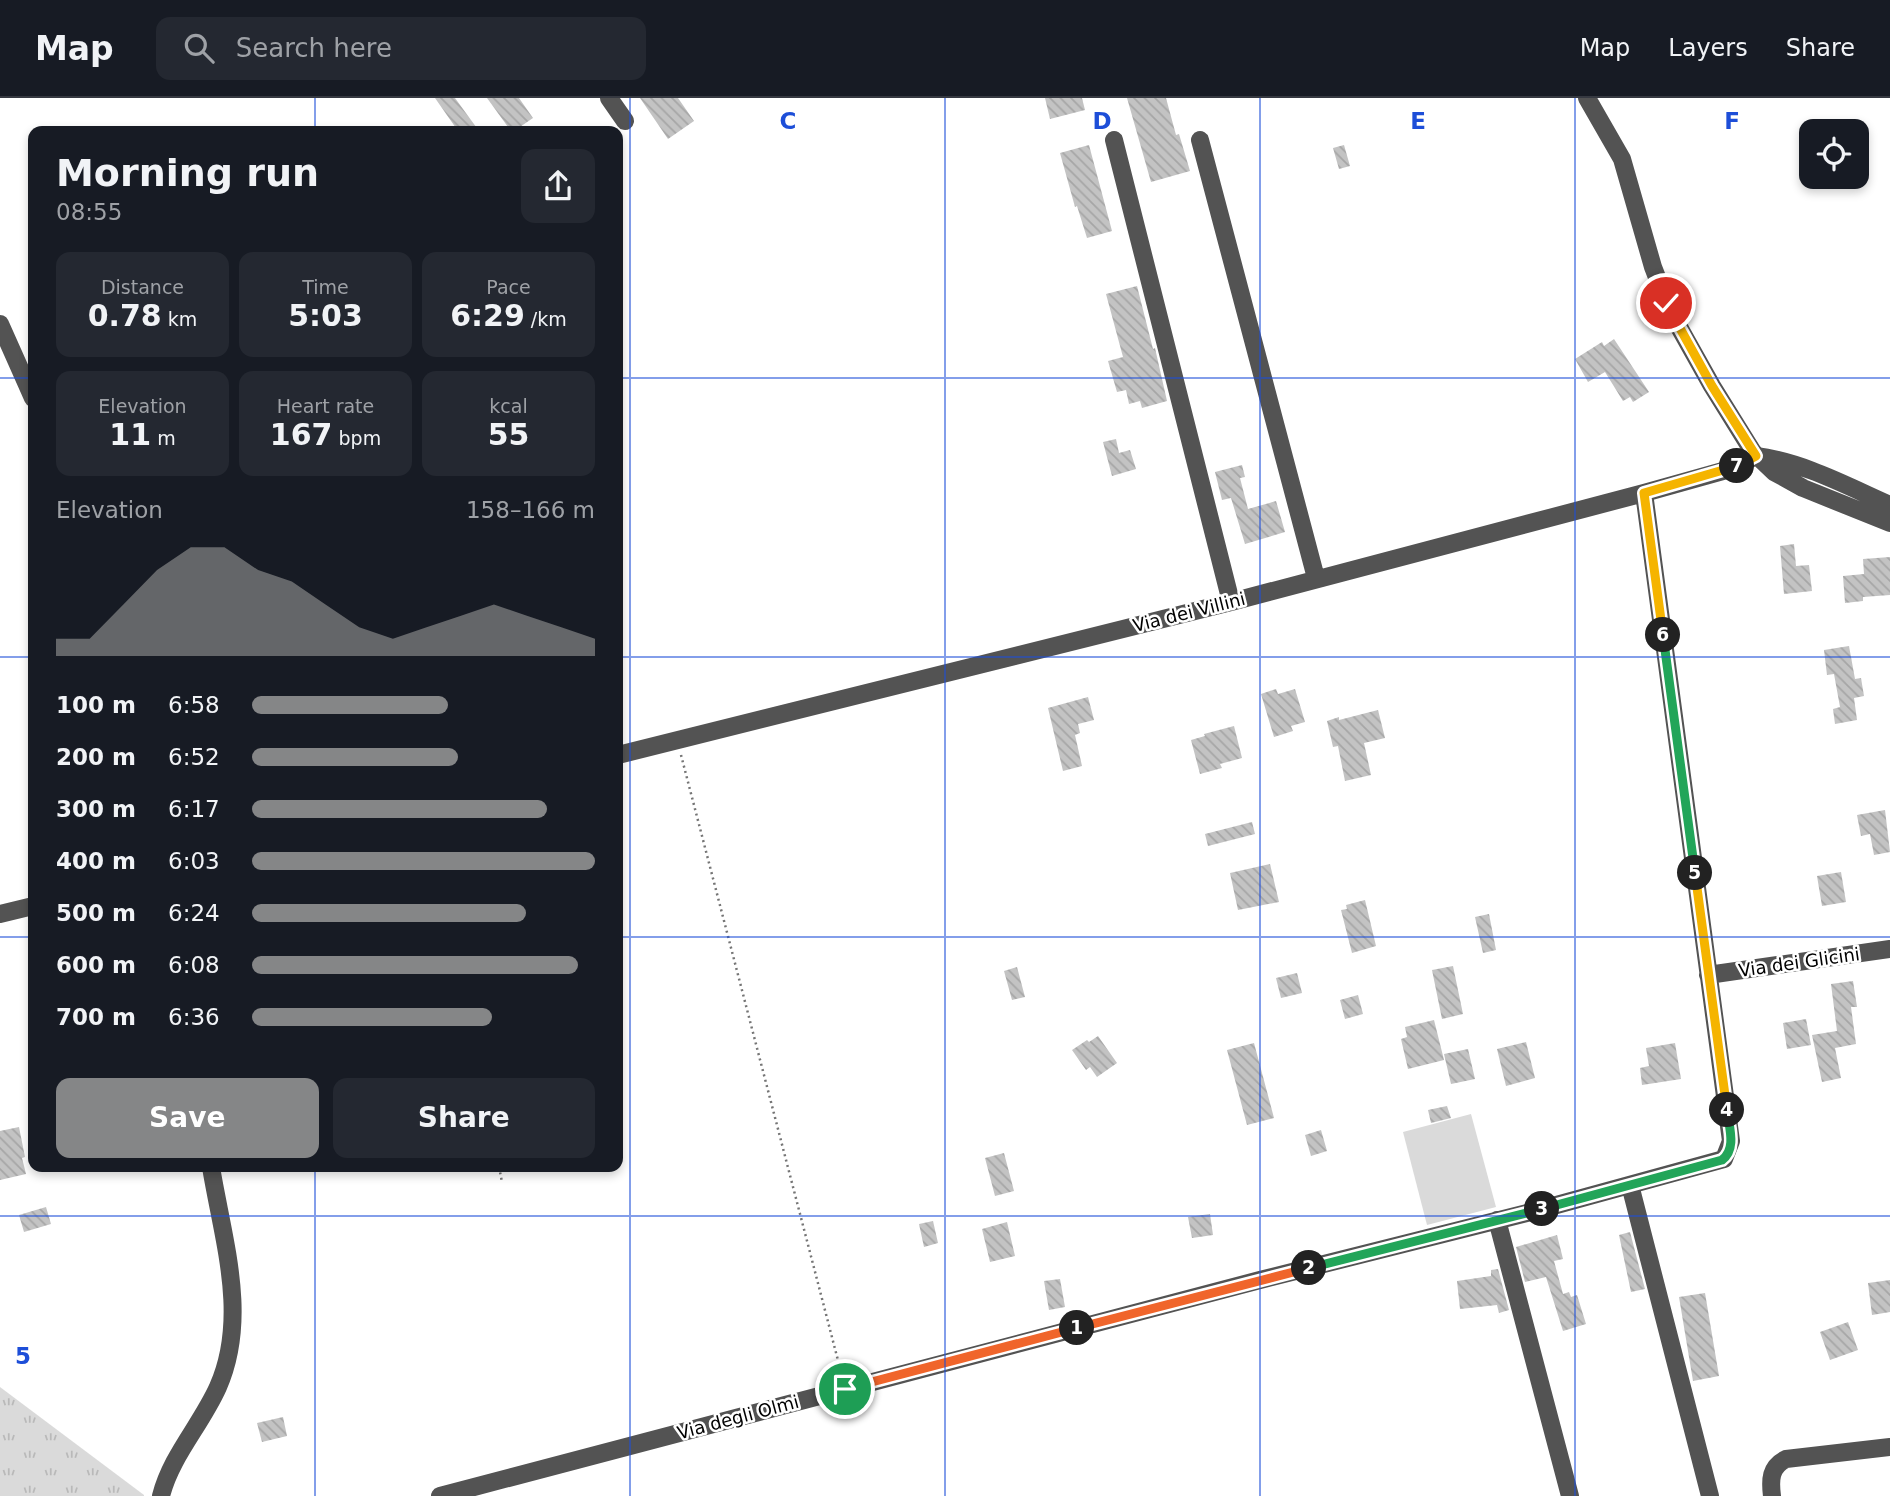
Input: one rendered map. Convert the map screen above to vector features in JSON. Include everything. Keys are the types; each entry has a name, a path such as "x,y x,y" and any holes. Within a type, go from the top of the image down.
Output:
{"street":[{"path":"609,98 625,121"},
{"path":"1587,98 1622,159 1656,276 1670,311 1712,386 1756,456 1774,472 1803,488 1890,523"},
{"path":"1114,140 1231,602"},
{"path":"1200,140 1316,578"},
{"path":"0,324 28,387"},
{"path":"1756,456 1780,459 1800,466 1890,505"},
{"name":"Via dei Villini","path":"623,754 1231,602 1644,493 1730,468 1756,456"},
{"name":"Via degli Olmi","path":"440,1496 1719,1161 1728,1153 1731,1141 1644,493"},
{"path":"0,914 28,907"},
{"name":"Via dei Glicini","path":"1708,975 1890,949"},
{"path":"161,1496 171,1469 217,1388 234,1328 233,1297 212,1172"},
{"path":"1630,1185 1710,1496"},
{"path":"1497,1220 1570,1496"},
{"path":"1772,1496 1771,1475 1777,1465 1786,1459 1890,1447"}],"path":[{"path":"677,740 845,1389"},
{"path":"500,1172 502,1182"}],"green space":[{"path":"1471,1114 1496,1207 1427,1225 1403,1132"},
{"path":"0,1387 144,1495 144,1496 0,1496"}],"building":[{"path":"435,98 455,98 475,126 455,126"},
{"path":"487,98 519,98 533,118 521,126 507,126"},
{"path":"640,98 678,98 694,121 668,139"},
{"path":"1045,98 1082,98 1085,110 1050,119"},
{"path":"1127,98 1166,98 1190,171 1151,182"},
{"path":"1089,145 1112,231 1087,238 1060,153"},
{"path":"1344,145 1350,166 1339,169 1333,148"},
{"path":"1137,286 1167,401 1142,408 1140,401 1129,404 1126,390 1117,392 1108,361 1123,357 1106,294"},
{"path":"1614,339 1649,392 1633,402 1630,397 1623,401 1605,372 1588,382 1575,359 1602,342 1604,346"},
{"path":"1116,439 1119,453 1130,450 1136,469 1112,476 1103,442"},
{"path":"1242,465 1245,477 1240,478 1248,509 1276,501 1285,532 1245,544 1231,498 1222,500 1215,472"},
{"path":"1794,544 1796,566 1809,565 1812,591 1784,594 1780,546"},
{"path":"1890,557 1890,595 1863,597 1863,601 1845,603 1843,576 1864,574 1863,559"},
{"path":"1849,646 1855,679 1861,678 1864,696 1854,698 1857,720 1835,724 1833,709 1840,707 1834,674 1827,675 1824,650"},
{"path":"1276,689 1278,694 1295,689 1305,722 1291,726 1293,731 1274,737 1261,694"},
{"path":"1088,697 1094,720 1078,724 1080,733 1075,735 1082,766 1063,771 1048,708"},
{"path":"1378,710 1385,738 1364,743 1371,775 1345,781 1338,746 1333,747 1327,721"},
{"path":"1234,726 1242,758 1220,764 1222,768 1200,774 1191,740"},
{"path":"1885,810 1890,852 1874,855 1870,834 1861,836 1857,815"},
{"path":"1252,822 1255,834 1208,846 1205,834"},
{"path":"1270,864 1279,902 1238,910 1230,873"},
{"path":"1841,872 1846,902 1822,906 1817,876"},
{"path":"1365,900 1376,946 1352,953 1341,910 1347,909 1346,905"},
{"path":"1489,914 1496,950 1483,953 1475,917"},
{"path":"1453,966 1463,1014 1442,1019 1432,970"},
{"path":"1017,967 1025,997 1012,1000 1004,971"},
{"path":"1297,973 1302,993 1281,998 1276,978"},
{"path":"1853,981 1857,1007 1851,1007 1856,1044 1835,1048 1841,1078 1822,1082 1812,1035 1837,1031 1831,984"},
{"path":"1358,995 1363,1014 1345,1019 1340,1000"},
{"path":"1806,1019 1811,1045 1787,1049 1783,1023"},
{"path":"1434,1020 1444,1060 1408,1069 1401,1039 1407,1037 1405,1027"},
{"path":"1098,1036 1117,1063 1097,1077 1090,1067 1086,1070 1072,1050"},
{"path":"1526,1042 1535,1078 1506,1086 1497,1049"},
{"path":"1254,1043 1274,1118 1247,1125 1227,1050"},
{"path":"1675,1043 1681,1079 1642,1085 1640,1068 1649,1066 1646,1048"},
{"path":"1468,1049 1475,1079 1451,1084 1444,1054"},
{"path":"1447,1106 1451,1118 1431,1123 1428,1110"},
{"path":"19,1127 26,1174 0,1180 0,1131"},
{"path":"1321,1130 1327,1151 1311,1156 1305,1135"},
{"path":"1004,1153 1014,1191 995,1196 985,1158"},
{"path":"46,1207 51,1224 24,1232 19,1215"},
{"path":"1210,1214 1213,1235 1192,1238 1188,1217"},
{"path":"933,1221 938,1243 924,1247 919,1224"},
{"path":"1007,1222 1015,1256 990,1262 982,1229"},
{"path":"1630,1232 1645,1289 1631,1292 1619,1235"},
{"path":"1557,1235 1563,1259 1554,1261 1563,1294 1569,1292 1571,1297 1577,1295 1586,1324 1563,1331 1546,1277 1525,1282 1516,1247"},
{"path":"1498,1269 1509,1310 1499,1313 1497,1305 1460,1309 1457,1281 1491,1276 1491,1270"},
{"path":"1060,1279 1065,1307 1049,1310 1044,1281"},
{"path":"1890,1280 1890,1312 1872,1315 1868,1283"},
{"path":"1705,1293 1719,1376 1693,1381 1679,1297"},
{"path":"1848,1322 1858,1350 1830,1360 1820,1332"},
{"path":"283,1417 287,1436 262,1442 257,1423"}],"route":[{"path":"845,1389 1531,1212 1727,1157 1731,1141 1644,493 1740,465 1756,456 1712,386 1666,303"}]}
